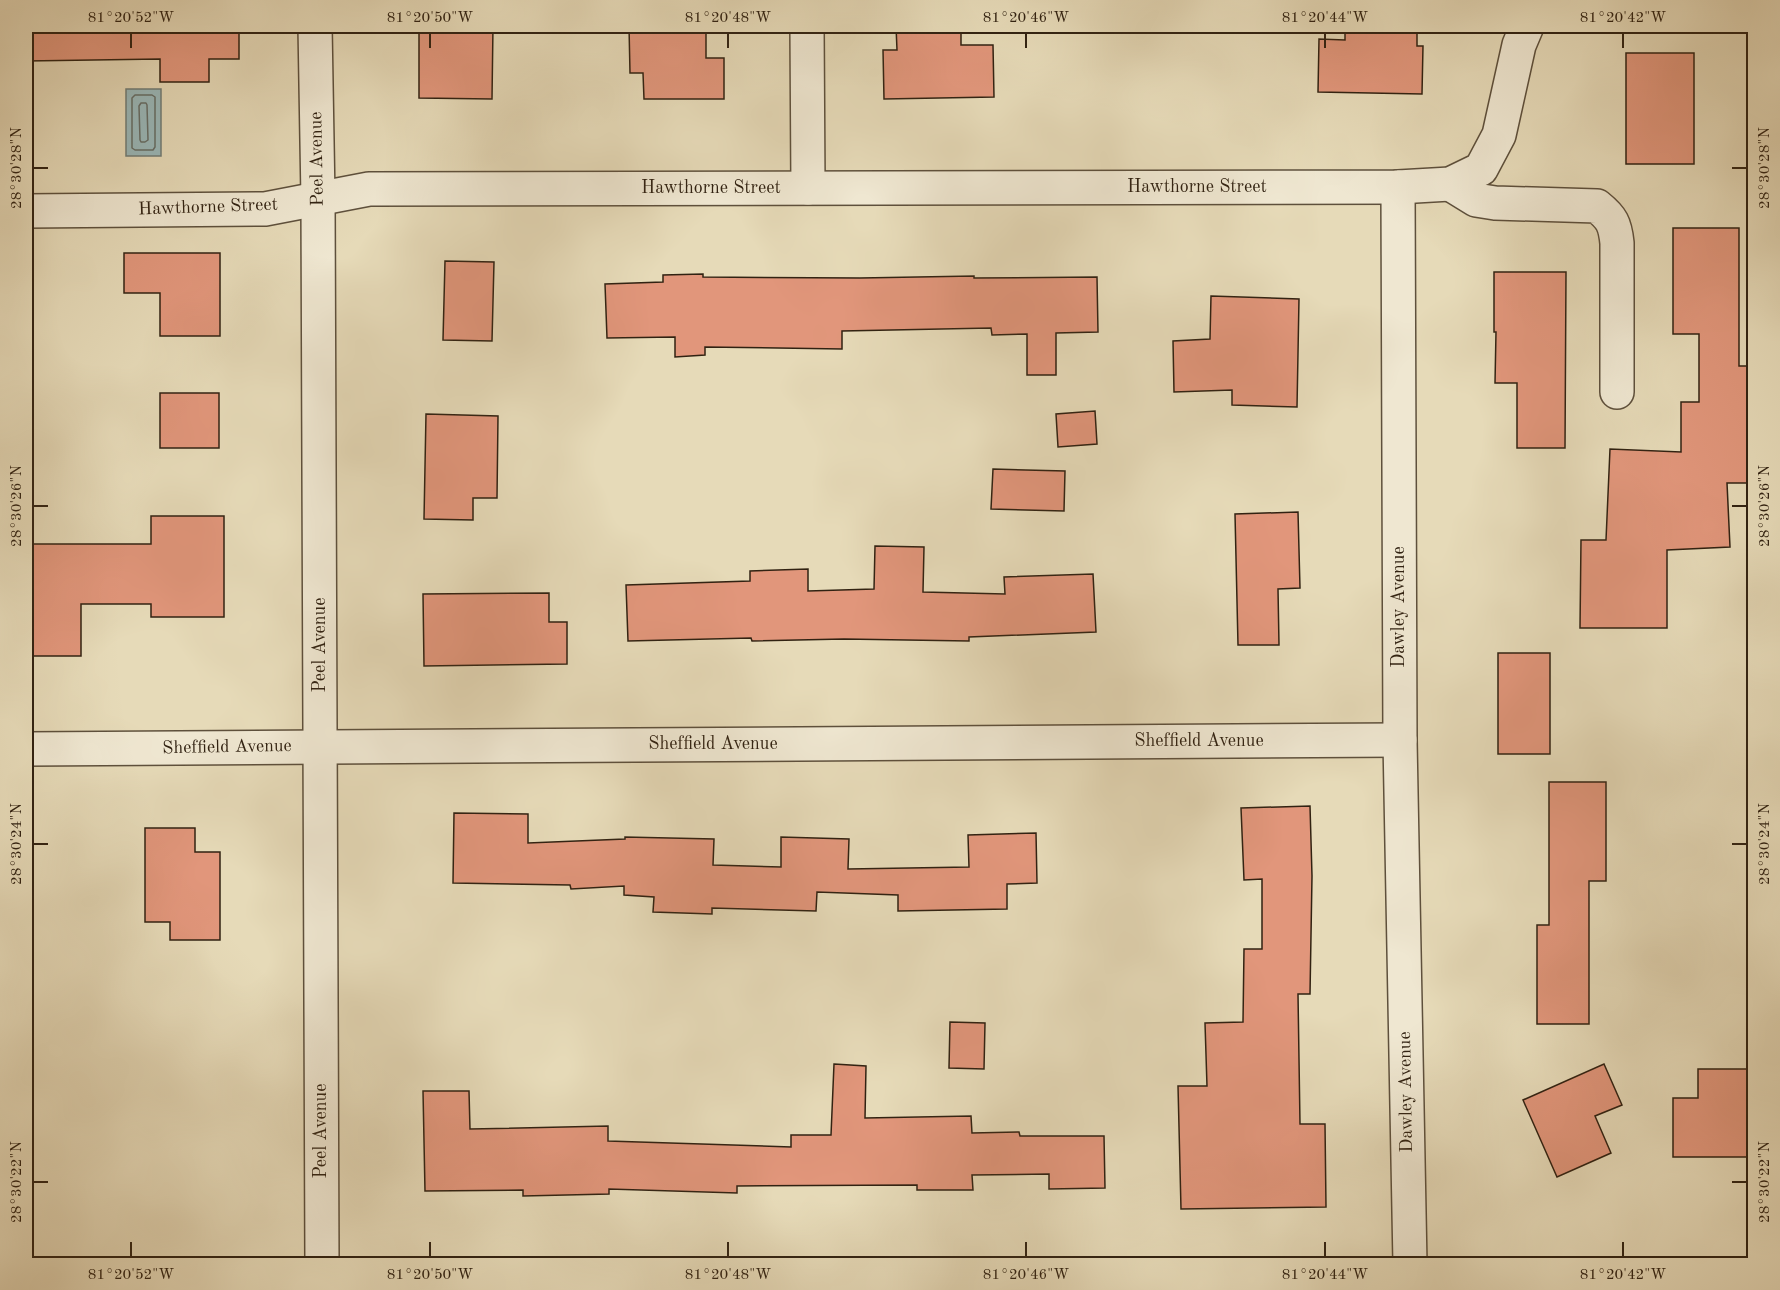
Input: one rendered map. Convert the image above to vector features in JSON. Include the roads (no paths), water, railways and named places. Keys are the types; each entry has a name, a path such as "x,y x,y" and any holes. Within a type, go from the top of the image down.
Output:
{"street":[{"name":"Peel Avenue","path":"315,26 318,199 322,1264"},
{"path":"807,26 808,188"},
{"path":"1398,187 1450,184 1481,169 1499,135 1519,45 1527,26"},
{"path":"1450,184 1476,200 1495,203 1597,207 1609,216 1615,228 1617,243 1617,392"},
{"name":"Hawthorne Street","path":"26,211 265,209 369,189 1398,187"},
{"name":"Dawley Avenue","path":"1398,187 1400,740 1410,1264"},
{"name":"Sheffield Avenue","path":"26,749 1400,740"}],"water":[{"path":"126,89 161,89 161,156 126,156"}]}
